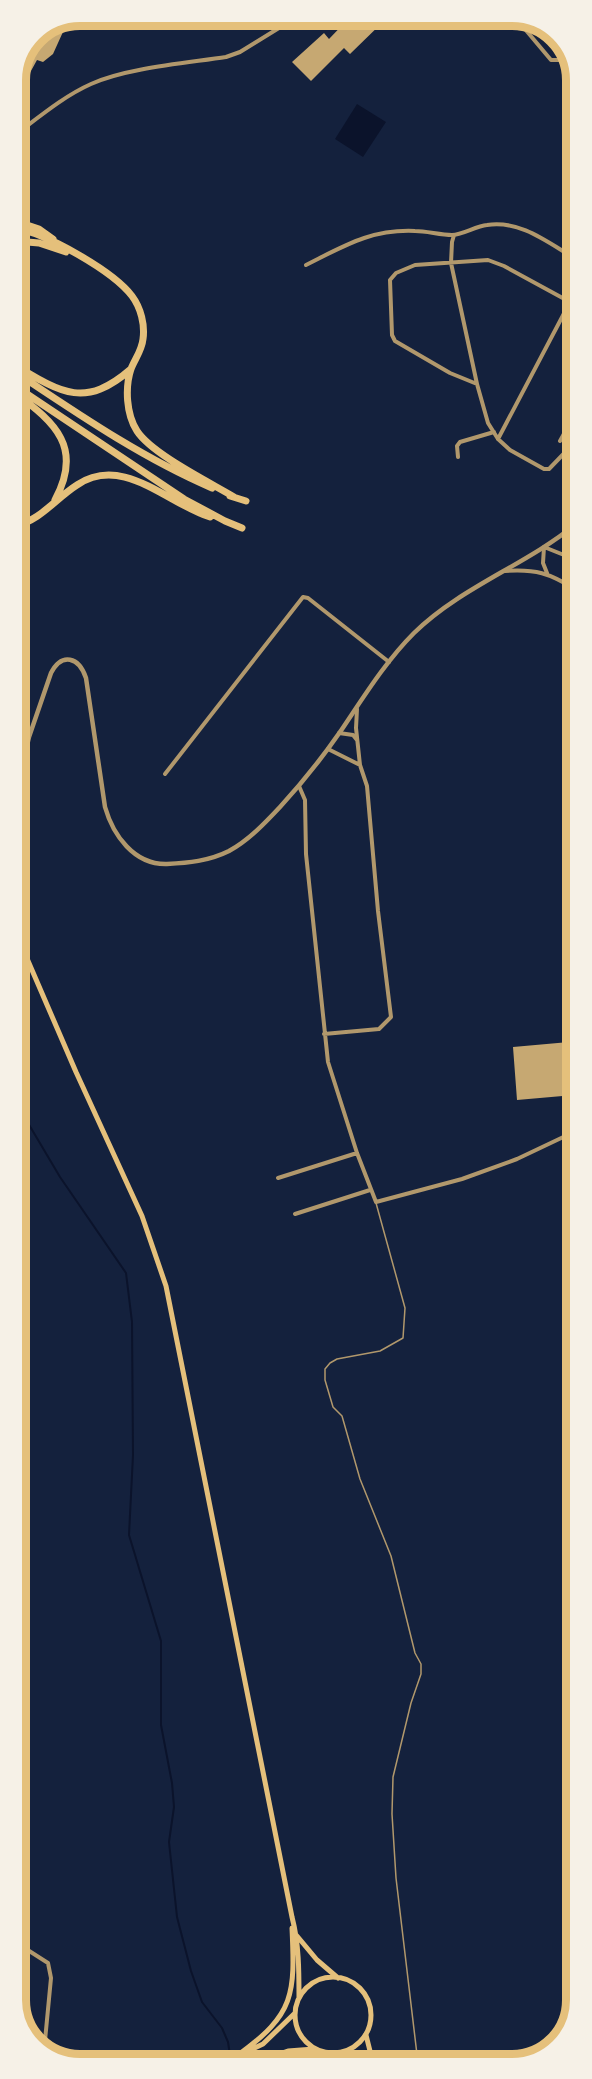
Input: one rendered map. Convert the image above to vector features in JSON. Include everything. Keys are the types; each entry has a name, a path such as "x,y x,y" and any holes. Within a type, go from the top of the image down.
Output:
{"highway":[{"path":"26,225 39,229 115,279 134,298 143,324 143,341 131,369 128,393 129,411 136,429 152,448 234,497"},
{"path":"26,230 75,254"},
{"path":"26,242 39,243 75,254"},
{"path":"26,372 48,386 66,392 80,393 106,388 131,369"},
{"path":"26,379 142,452 188,477 246,501"},
{"path":"26,394 184,499 242,528"},
{"path":"26,402 46,417 64,446 67,460 66,474 52,505"},
{"path":"26,523 32,521 84,481 103,476 133,479 194,512 225,521"}],"main road":[{"path":"26,956 142,1216 166,1286 297,1936 299,1998 295,2013 299,2034 315,2049"},
{"path":"240,2053 259,2040 277,2020 290,1999 293,1974 292,1917"},
{"path":"297,1936 317,1960 338,1977 352,1982 366,1997 371,2011 366,2035 353,2048 334,2054"},
{"path":"299,1998 314,1982 324,1978 338,1977"},
{"path":"242,2053 263,2044 295,2013"},
{"path":"366,2035 371,2054"},
{"path":"281,2053 315,2049 332,2054"}],"street":[{"path":"26,127 91,84 111,77 226,57 240,52 282,26"},
{"path":"524,27 551,60 558,60 561,57"},
{"path":"306,265 362,237 393,231 454,235 480,226 501,223 514,225 566,254"},
{"path":"454,235 451,262 477,384 488,423 498,439 510,450 544,469 549,469 566,451"},
{"path":"477,384 450,373 395,342 392,335 390,280 396,273 415,265 488,260 504,266 566,300"},
{"path":"498,439 566,310"},
{"path":"560,441 566,430"},
{"path":"458,457 457,446 460,442 494,432"},
{"path":"26,747 56,665 64,660 72,660 82,669 86,678 99,773 109,820 118,837 131,851 146,861 162,864 208,859 229,850 267,821 328,749 389,662 430,618 566,531"},
{"path":"544,547 564,555 566,559"},
{"path":"544,547 543,563 548,573"},
{"path":"504,571 535,570 548,573 566,585"},
{"path":"165,774 303,597 309,598 389,662"},
{"path":"324,1034 379,1029 392,1017 378,911 367,786 360,765 357,741 357,707"},
{"path":"339,733 352,735 357,741"},
{"path":"328,749 360,765"},
{"path":"299,786 305,800 306,854 328,1062 357,1153 376,1202 462,1179 517,1159 566,1136"},
{"path":"278,1178 357,1153"},
{"path":"295,1214 370,1190"},
{"path":"26,1949 48,1963 51,1978 45,2041"}],"lane":[{"path":"376,1202 405,1308 403,1338 380,1351 337,1359 325,1369 325,1380 333,1407 342,1416 360,1479 391,1556 415,1653 421,1664 421,1674 411,1703 393,1777 392,1814 396,1878 417,2054"}],"water":[{"path":"357,104 386,122 363,157 335,139"}],"building":[{"path":"341,26 379,26 350,54 344,48 311,81 292,62 324,33 329,39"},
{"path":"65,28 53,54 43,62 37,60 26,80 30,59 41,41"},
{"path":"566,1042 566,1096 517,1100 513,1047"}],"waterway":[{"path":"26,1119 60,1177 126,1273 132,1322 133,1455 129,1535 161,1641 161,1725 172,1783 174,1807 169,1842 177,1917 191,1971 202,2002 222,2028 230,2053"}]}
